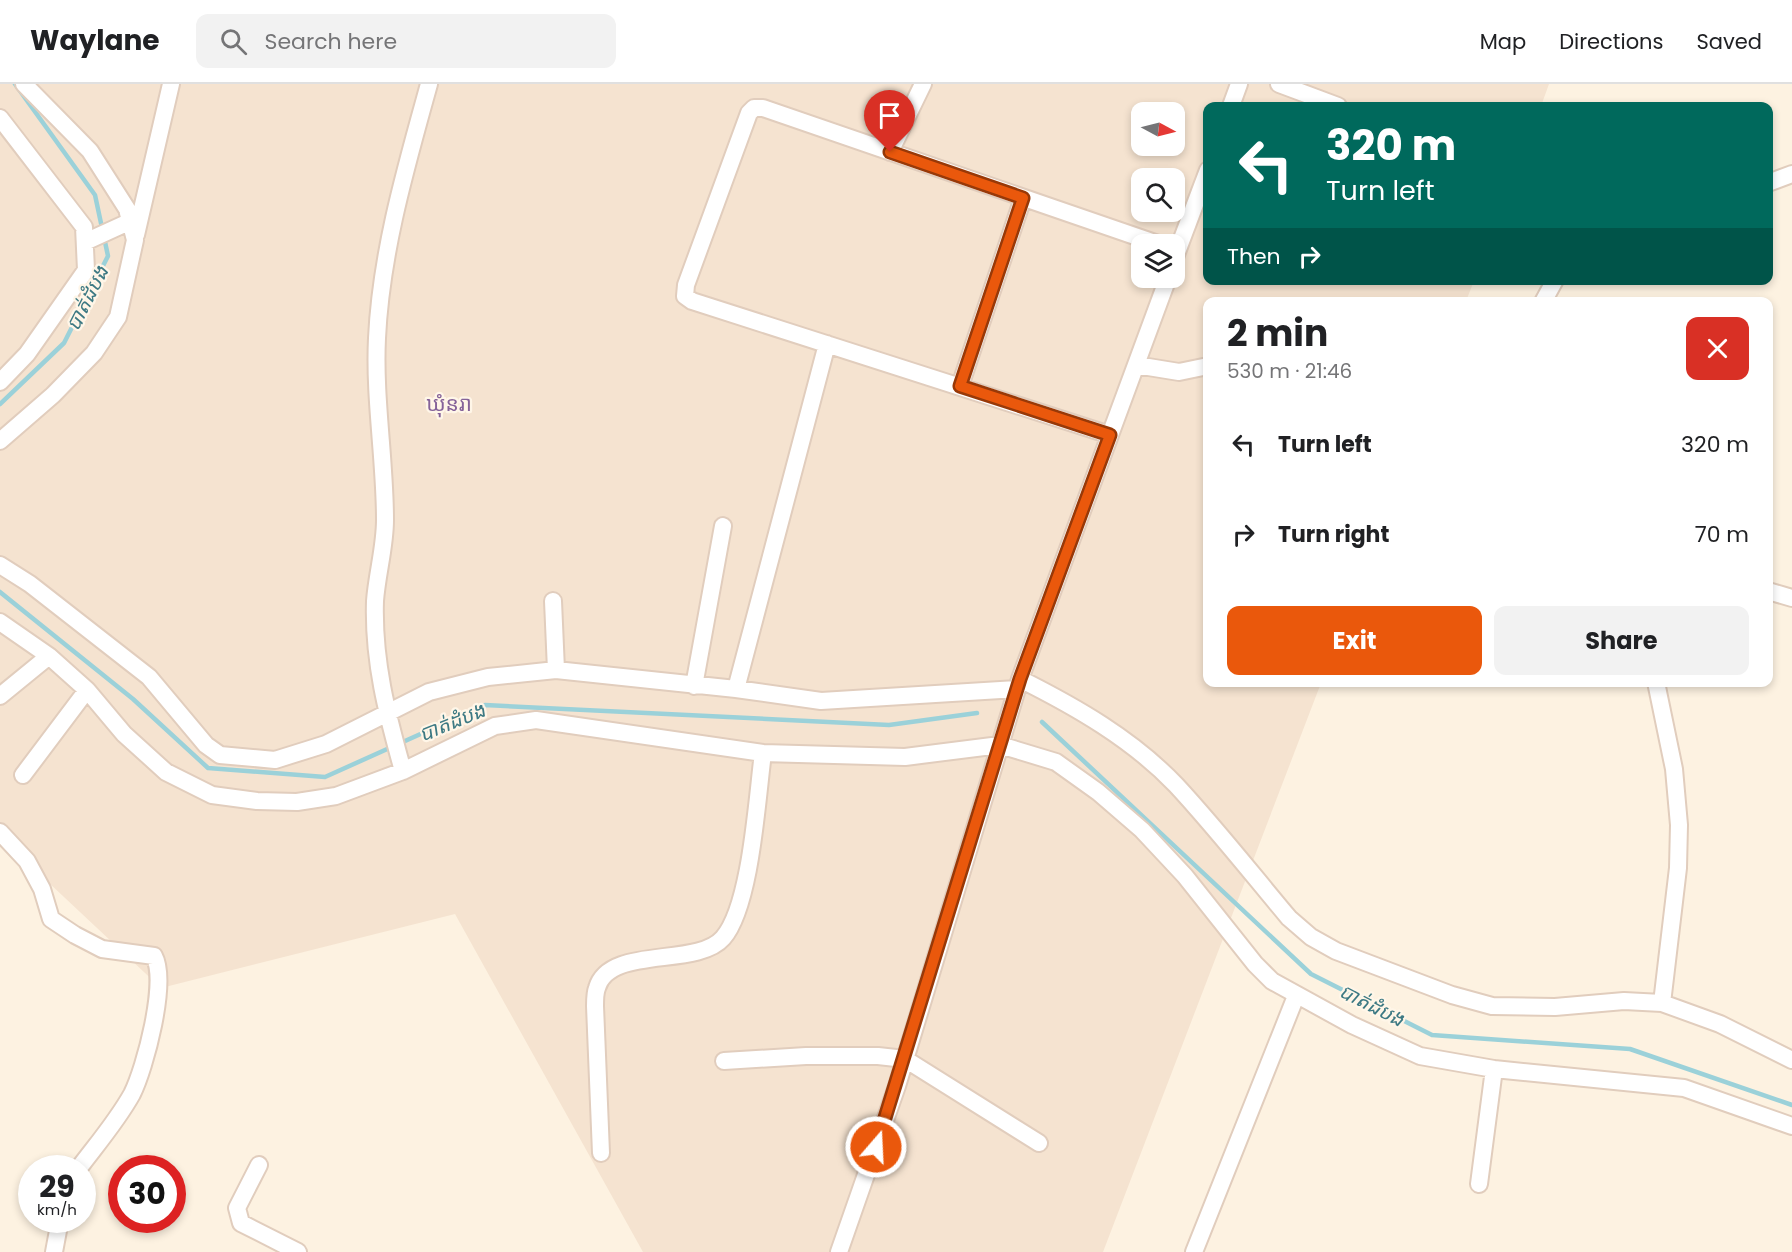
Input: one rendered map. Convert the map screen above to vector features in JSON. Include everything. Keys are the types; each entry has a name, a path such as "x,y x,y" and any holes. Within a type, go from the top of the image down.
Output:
{"street":[{"path":"24,84 90,151 127,210 135,240"},
{"path":"0,441 53,395 94,353 118,317 171,84"},
{"path":"403,771 376,668 375,599 385,523 377,338 385,267 400,193 429,84"},
{"path":"890,152 923,84"},
{"path":"1232,102 1239,84"},
{"path":"1279,84 1327,102"},
{"path":"1110,435 692,301 685,296 686,285 748,113 754,108 763,108 1131,235"},
{"path":"0,118 84,226 89,239 86,270 27,354 0,382"},
{"path":"1773,181 1792,174"},
{"path":"1184,234 1203,183"},
{"path":"960,386 1023,198"},
{"path":"89,239 131,221"},
{"path":"839,1252 905,1059 1019,684 1164,288"},
{"path":"736,689 827,344"},
{"path":"1136,365 1179,372 1203,367"},
{"path":"694,686 723,526"},
{"path":"0,565 30,584 149,677 206,745 220,755 275,760 326,744 429,692 488,677 556,670 736,689 821,701 1019,684 1079,708 1130,745 1174,783 1289,918 1311,938 1335,951 1442,992 1492,1006 1555,1007 1624,1001 1662,1003 1720,1024 1792,1060"},
{"path":"1773,592 1792,598"},
{"path":"553,601 556,670"},
{"path":"0,622 49,656 87,690 124,734 166,772 212,795 257,801 297,802 336,796 403,771 495,726 536,720 763,753 904,757 1000,745 1056,762 1142,830 1185,876 1255,964 1272,981 1296,996 1420,1056 1494,1069 1684,1088 1792,1126"},
{"path":"0,696 49,656"},
{"path":"1657,687 1674,769 1679,825 1678,868 1662,1003"},
{"path":"23,775 87,690"},
{"path":"601,1153 595,1006 597,986 610,969 650,958 701,952 722,940 734,922 748,865 763,753"},
{"path":"0,832 27,861 42,889 51,919 102,949 154,956 159,965 157,1001 147,1049 133,1091 118,1118 89,1155"},
{"path":"1194,1252 1296,996"},
{"path":"724,1061 806,1056 878,1056 905,1059 1039,1143"},
{"path":"1479,1184 1494,1069"},
{"path":"259,1165 237,1208 241,1223 298,1252"},
{"path":"54,1252 58,1233"}],"shaded area":[{"path":"0,84 1549,84 1542,102 1203,102 1203,285 1472,285 1468,297 1203,297 1203,687 1319,687 1103,1252 643,1252 455,914 161,988 0,837"}],"waterway":[{"name":"បាត់ដំបង","path":"0,404 64,343 108,256 95,195 15,84"},
{"name":"បាត់ដំបង","path":"0,592 133,699 208,768 325,777 485,705 889,725 977,713"},
{"name":"បាត់ដំបង","path":"1042,722 1311,974 1432,1035 1630,1049 1792,1105"}],"district":[{"name":"ឃុំនរា","path":"449,404"}],"route":[{"path":"876,1147 897,1086 1020,679 1110,435 960,386 1023,198 890,152"}]}
